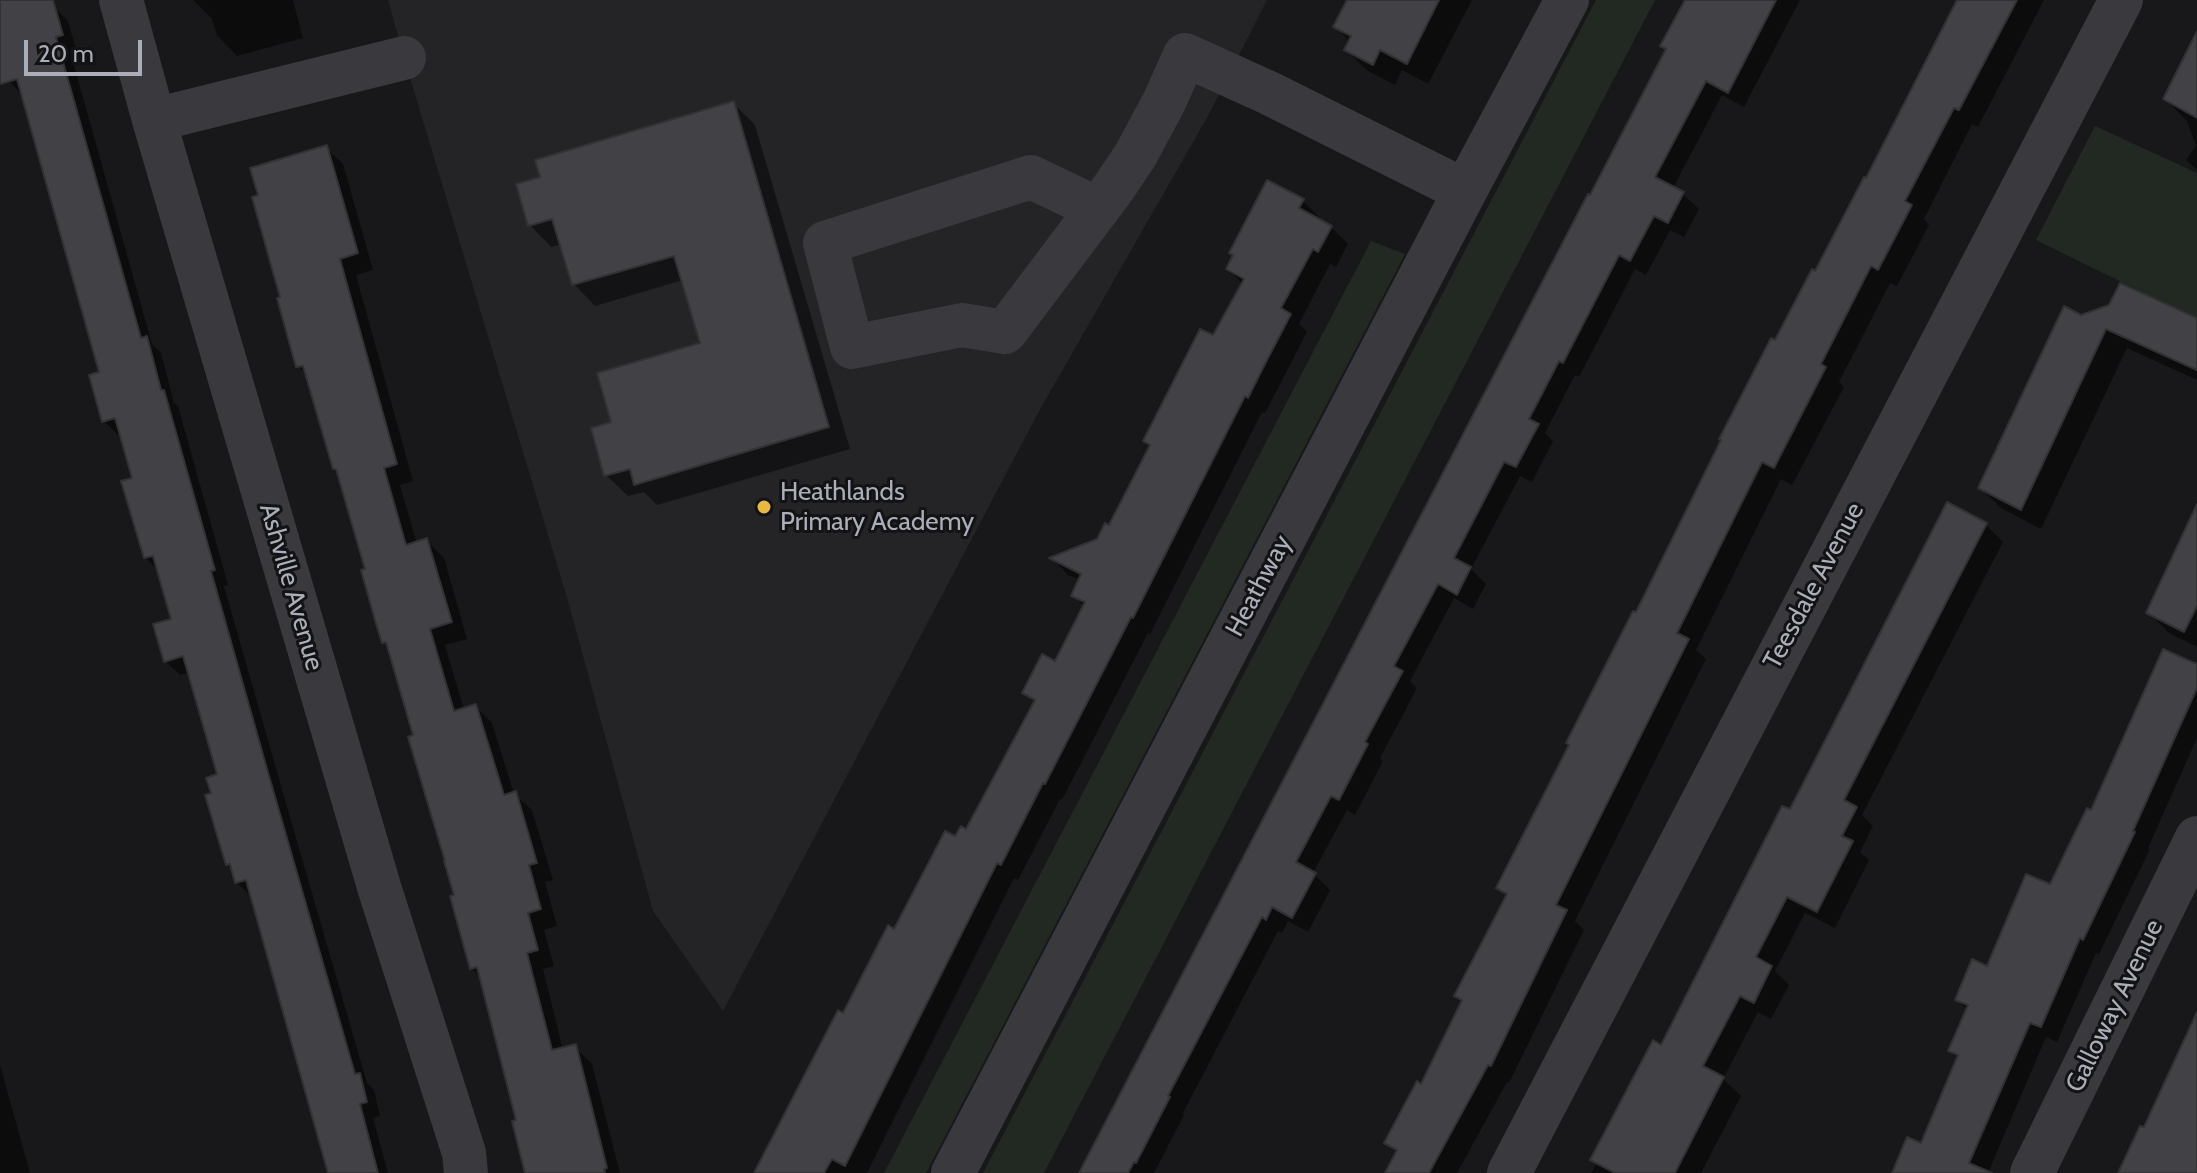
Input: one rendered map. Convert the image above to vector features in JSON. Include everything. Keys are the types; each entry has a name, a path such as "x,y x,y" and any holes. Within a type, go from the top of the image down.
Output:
{"street":[{"name":"Ashville Avenue","path":"121,0 380,890 464,1153 466,1173"},
{"name":"Heathway","path":"953,1173 1567,0"},
{"name":"Teesdale Avenue","path":"1509,1173 2121,0"},
{"path":"1098,209 1031,177 825,243 852,347 962,325 1005,332 1098,209 1135,156 1185,55 1269,93 1465,191"},
{"path":"154,120 404,58"},
{"name":"Galloway Avenue","path":"2032,1173 2197,838"}],"shaded area":[{"name":"Heathlands Primary Academy","path":"388,0 1267,0 1208,116 1038,413 723,1011 653,911 568,601"},
{"path":"1596,0 1655,0 1044,1173 983,1173"},
{"path":"2095,126 2197,173 2197,319 2036,240"},
{"path":"1371,241 1405,254 926,1173 884,1173"}],"building":[{"path":"0,0 53,0 63,35 56,37 141,338 147,336 161,390 164,390 269,776 355,1074 360,1073 367,1102 360,1104 378,1173 328,1173 246,880 235,883 230,864 226,865 205,795 211,793 206,778 217,774 183,656 164,662 153,624 171,619 153,556 144,558 121,481 132,478 115,418 102,422 89,375 99,372 17,79 0,84"},
{"path":"1347,0 1439,0 1407,64 1380,50 1373,65 1344,50 1351,36 1333,27"},
{"path":"1685,0 1776,0 1728,93 1706,81 1655,177 1684,192 1668,223 1654,216 1630,261 1619,255 1563,363 1559,361 1529,419 1539,424 1516,467 1504,462 1454,558 1471,567 1457,595 1438,584 1394,666 1403,671 1365,742 1368,744 1339,800 1331,796 1296,862 1316,873 1292,918 1272,907 1266,920 1262,917 1136,1163 1128,1173 1079,1173 1666,49 1660,46"},
{"path":"1957,0 2017,0 1959,110 1954,108 1905,201 1912,205 1878,270 1871,266 1821,364 1826,367 1774,468 1762,462 1677,633 1689,639 1556,905 1567,910 1491,1066 1488,1065 1429,1173 1385,1173 1397,1150 1384,1143 1417,1081 1421,1084 1462,1000 1454,996 1507,894 1496,888 1569,745 1566,743 1633,611 1636,612 1771,338 1775,340 1812,269 1815,271"},
{"path":"2197,31 2197,118 2163,99"},
{"path":"734,101 829,427 634,485 630,469 604,476 591,428 611,422 597,373 700,343 674,256 572,285 552,219 528,226 516,184 540,177 535,160"},
{"path":"327,145 358,253 340,259 397,464 384,468 406,545 427,538 452,622 430,629 454,711 476,704 504,795 516,791 537,863 529,865 541,909 528,913 538,950 527,953 552,1050 576,1044 607,1168 604,1169 605,1173 525,1173 512,1121 516,1120 477,967 470,969 450,896 454,895 445,861 408,737 413,735 386,642 382,643 375,620 361,570 365,569 336,469 333,469 303,366 296,367 277,298 280,297 252,197 258,195 250,168"},
{"path":"1267,180 1304,199 1299,208 1332,226 1318,252 1313,249 1281,308 1291,314 1248,398 1245,396 1045,784 1001,865 997,863 845,1166 832,1159 824,1173 754,1173 838,1010 843,1013 888,925 894,929 945,831 955,836 961,826 966,829 1035,700 1022,693 1042,654 1055,661 1085,602 1071,596 1081,574 1049,558 1097,539 1105,523 1109,525 1150,445 1143,441 1200,329 1213,335 1244,279 1226,269 1233,255 1229,253"},
{"path":"2120,283 2197,318 2197,370 2106,329 2021,510 1978,488 2064,306 2081,315 2109,305"},
{"path":"1947,502 1987,523 1844,800 1857,807 1842,836 1853,841 1817,912 1787,897 1756,957 1772,966 1754,1003 1740,996 1703,1066 1724,1077 1675,1173 1615,1173 1590,1160 1653,1040 1661,1045 1782,806 1790,809"},
{"path":"2197,504 2197,606 2184,632 2146,613"},
{"path":"2163,649 2197,664 2197,688 2135,832 2083,940 2080,938 2041,1027 2030,1023 1969,1163 1992,1173 1892,1173 1907,1137 1921,1143 1958,1055 1948,1051 1968,1005 1955,1000 1972,959 1987,966 2026,874 2050,884 2087,808 2091,810"},
{"path":"2197,1012 2197,1173 2118,1173 2140,1126 2144,1127"}],"place":[{"name":"Heathlands Primary Academy","path":"764,507"}]}
